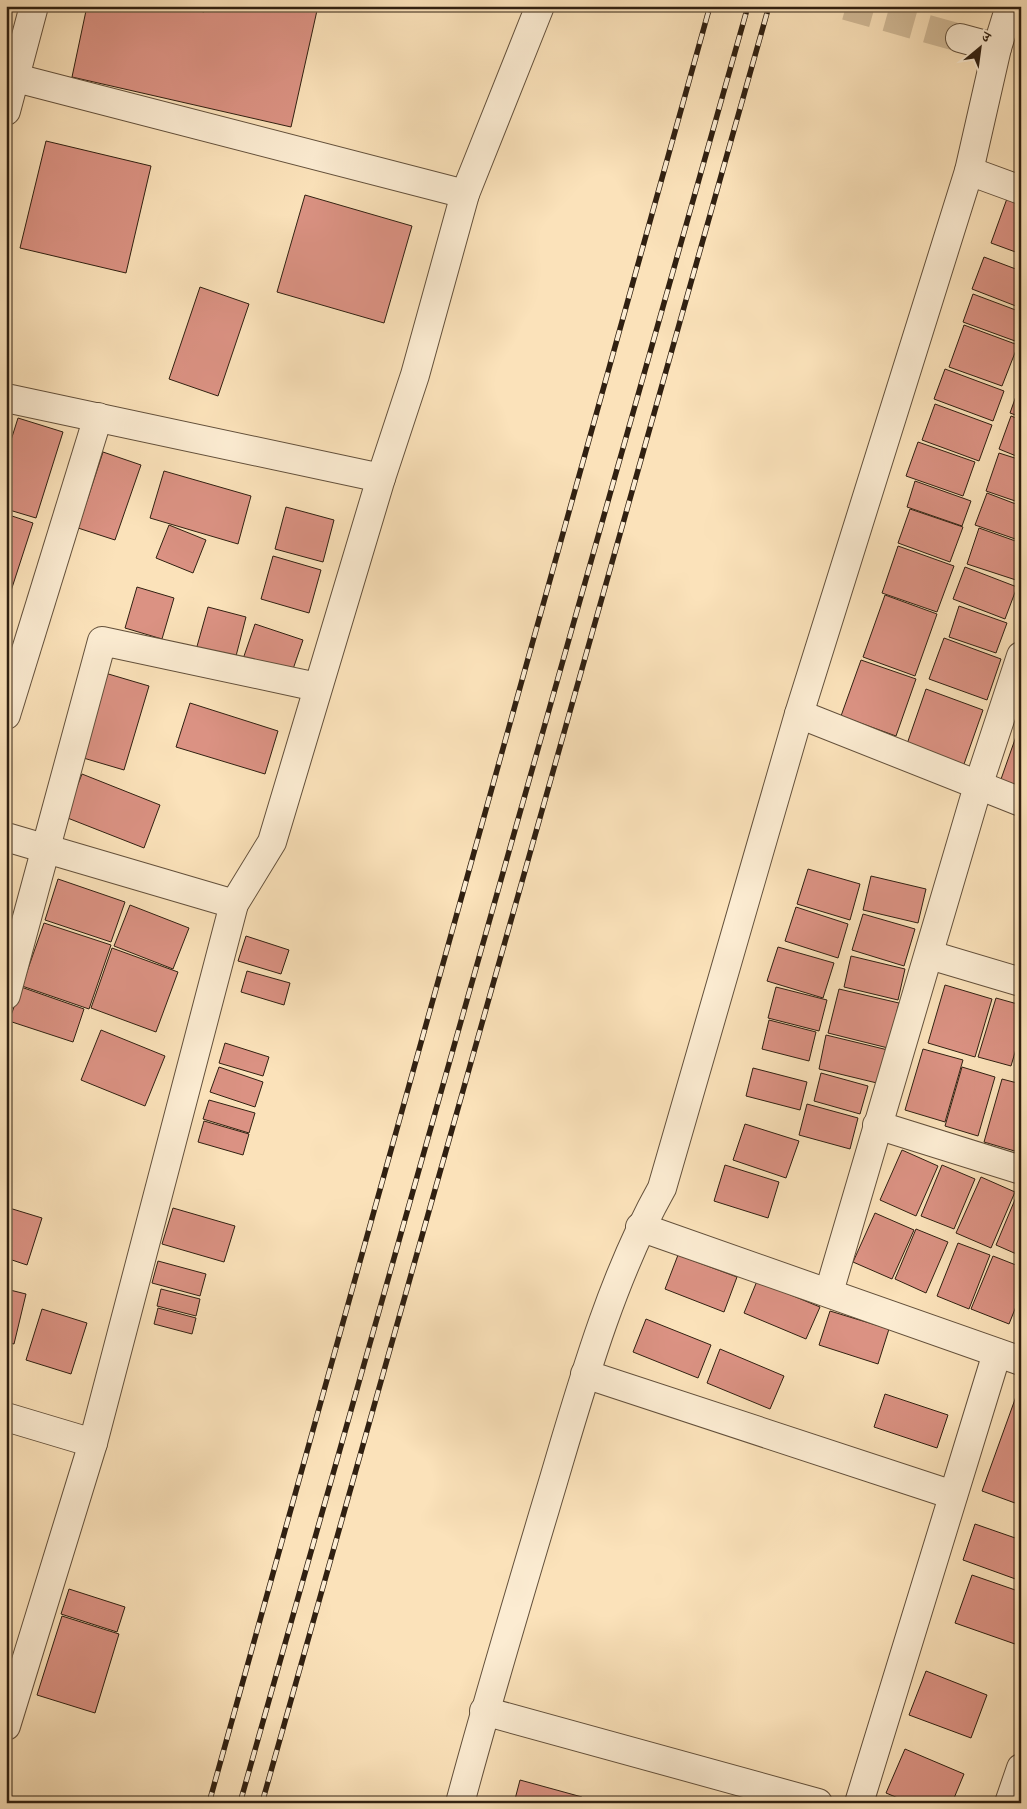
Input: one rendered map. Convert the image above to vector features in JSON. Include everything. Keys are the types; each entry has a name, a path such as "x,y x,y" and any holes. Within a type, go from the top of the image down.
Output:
{"street":[{"path":"6,110 34,6"},
{"path":"7,1719 93,1443 234,904 272,842 317,687 415,374 465,194 540,6"},
{"path":"460,1803 484,1711 586,1374 640,1227 662,1188 799,714 969,170 997,48 1010,6 1021,10"},
{"path":"960,38 997,48"},
{"path":"16,78 465,194"},
{"path":"969,170 1021,190"},
{"path":"6,398 381,478"},
{"path":"6,715 98,417"},
{"path":"6,995 102,641 317,687"},
{"path":"829,1292 877,1125 930,955 978,786 1021,656"},
{"path":"799,714 1021,802"},
{"path":"6,837 234,904"},
{"path":"930,955 1021,982"},
{"path":"877,1125 1021,1170"},
{"path":"640,1227 1009,1357 953,1495 859,1803"},
{"path":"586,1374 953,1495"},
{"path":"6,1417 93,1443"},
{"path":"484,1711 805,1801"},
{"path":"1009,1803 1021,1768"}],"building":[{"path":"87,6 178,6 204,12 205,6 318,6 291,127 72,77"},
{"path":"46,141 151,166 126,273 20,248"},
{"path":"1009,193 1021,198 1021,254 991,243"},
{"path":"305,195 412,226 384,323 277,292"},
{"path":"984,257 1021,271 1021,308 972,289"},
{"path":"200,287 249,304 218,396 169,379"},
{"path":"973,294 1021,312 1021,325 1015,341 963,322"},
{"path":"964,325 1018,345 1002,386 949,367"},
{"path":"945,369 1004,391 993,421 934,399"},
{"path":"1021,382 1021,417 1010,413"},
{"path":"935,404 992,425 979,461 922,440"},
{"path":"1011,416 1021,420 1021,458 999,449"},
{"path":"18,418 63,432 36,518 6,509 6,456"},
{"path":"918,442 975,462 963,496 906,476"},
{"path":"103,452 141,465 115,540 78,528"},
{"path":"999,453 1021,460 1021,503 986,491"},
{"path":"164,471 251,496 238,544 150,518"},
{"path":"915,481 971,501 962,526 907,507"},
{"path":"987,493 1021,506 1021,541 975,525"},
{"path":"286,507 334,520 323,562 275,549"},
{"path":"910,509 963,527 950,562 898,543"},
{"path":"6,514 33,523 9,597 6,597"},
{"path":"169,525 206,540 193,573 156,558"},
{"path":"979,528 1021,543 1021,575 1019,581 967,564"},
{"path":"898,546 954,566 937,612 882,593"},
{"path":"273,556 321,570 309,613 261,599"},
{"path":"965,567 1017,587 1005,619 953,599"},
{"path":"137,587 174,598 162,639 125,628"},
{"path":"885,595 937,614 915,676 863,657"},
{"path":"959,606 1007,623 996,653 949,637"},
{"path":"208,607 246,617 235,660 196,650"},
{"path":"255,624 303,640 291,675 243,659"},
{"path":"944,638 1001,659 987,700 929,679"},
{"path":"861,660 916,679 896,736 841,716"},
{"path":"105,673 149,686 124,770 80,757"},
{"path":"926,689 983,710 963,767 906,747"},
{"path":"1021,699 1021,715 1016,713"},
{"path":"190,703 278,731 265,774 176,747"},
{"path":"1019,728 1021,729 1021,790 1000,782"},
{"path":"82,774 160,805 144,848 65,817"},
{"path":"6,865 11,866 6,883"},
{"path":"808,869 860,884 850,920 797,904"},
{"path":"871,876 926,889 918,923 863,910"},
{"path":"58,879 125,902 111,942 45,920"},
{"path":"130,905 189,928 173,969 114,946"},
{"path":"796,907 848,924 838,958 785,941"},
{"path":"863,914 915,929 904,966 852,950"},
{"path":"44,923 111,945 89,1009 22,986"},
{"path":"246,936 289,950 281,974 238,961"},
{"path":"778,947 834,963 823,998 767,981"},
{"path":"112,948 178,972 156,1032 91,1008"},
{"path":"851,956 905,969 898,1000 844,987"},
{"path":"247,971 290,983 284,1005 241,992"},
{"path":"945,985 992,999 975,1057 928,1043"},
{"path":"21,987 84,1009 73,1042 9,1021"},
{"path":"776,987 827,1000 819,1031 768,1018"},
{"path":"839,989 899,1003 888,1048 828,1033"},
{"path":"996,998 1021,1005 1021,1032 1011,1066 978,1057"},
{"path":"769,1020 816,1032 809,1061 762,1049"},
{"path":"101,1030 165,1056 145,1106 81,1080"},
{"path":"826,1035 888,1050 881,1084 819,1069"},
{"path":"225,1043 269,1057 263,1076 219,1063"},
{"path":"1021,1046 1021,1063 1016,1062"},
{"path":"923,1049 963,1060 945,1122 905,1110"},
{"path":"219,1067 263,1082 255,1107 210,1092"},
{"path":"962,1067 995,1077 978,1136 945,1126"},
{"path":"753,1068 807,1082 800,1110 746,1096"},
{"path":"821,1073 868,1086 860,1114 814,1101"},
{"path":"1002,1079 1021,1084 1021,1142 1018,1152 984,1142"},
{"path":"209,1100 255,1113 249,1133 203,1119"},
{"path":"807,1104 858,1118 850,1149 799,1135"},
{"path":"204,1121 249,1134 243,1155 198,1142"},
{"path":"745,1124 799,1141 786,1178 733,1160"},
{"path":"902,1150 938,1166 916,1216 880,1200"},
{"path":"725,1165 779,1182 768,1218 714,1201"},
{"path":"942,1165 975,1179 954,1229 921,1216"},
{"path":"981,1177 1015,1192 991,1248 956,1233"},
{"path":"1019,1190 1021,1191 1021,1256 996,1245"},
{"path":"6,1207 42,1218 27,1265 6,1258"},
{"path":"173,1208 235,1226 224,1262 162,1244"},
{"path":"875,1213 914,1230 892,1279 853,1262"},
{"path":"916,1229 948,1242 926,1293 895,1279"},
{"path":"958,1243 990,1255 969,1309 937,1296"},
{"path":"678,1255 737,1277 724,1312 665,1289"},
{"path":"993,1256 1021,1267 1021,1294 1009,1324 971,1309"},
{"path":"158,1261 206,1274 200,1296 152,1283"},
{"path":"757,1281 820,1307 806,1339 744,1313"},
{"path":"6,1289 26,1294 14,1344 6,1342"},
{"path":"161,1289 200,1299 196,1316 157,1306"},
{"path":"158,1308 196,1318 192,1334 154,1324"},
{"path":"42,1309 87,1323 71,1374 26,1360"},
{"path":"830,1311 889,1329 878,1364 819,1345"},
{"path":"646,1319 711,1345 698,1378 633,1352"},
{"path":"720,1349 784,1376 770,1409 707,1383"},
{"path":"1018,1391 1021,1392 1021,1488 1015,1503 982,1491"},
{"path":"885,1394 948,1415 937,1448 874,1427"},
{"path":"975,1524 1021,1540 1021,1581 963,1560"},
{"path":"972,1575 1021,1592 1021,1628 1015,1644 955,1623"},
{"path":"69,1589 125,1607 117,1632 61,1614"},
{"path":"62,1616 119,1634 95,1713 37,1695"},
{"path":"926,1671 987,1695 971,1738 909,1715"},
{"path":"905,1749 964,1774 952,1803 910,1803 886,1793"},
{"path":"520,1780 582,1797 580,1803 514,1803"}],"tunnel":[{"path":"846,6 960,38"}],"railway":[{"path":"209,1803 710,6"},
{"path":"240,1803 748,6"},
{"path":"262,1803 769,6"}]}
